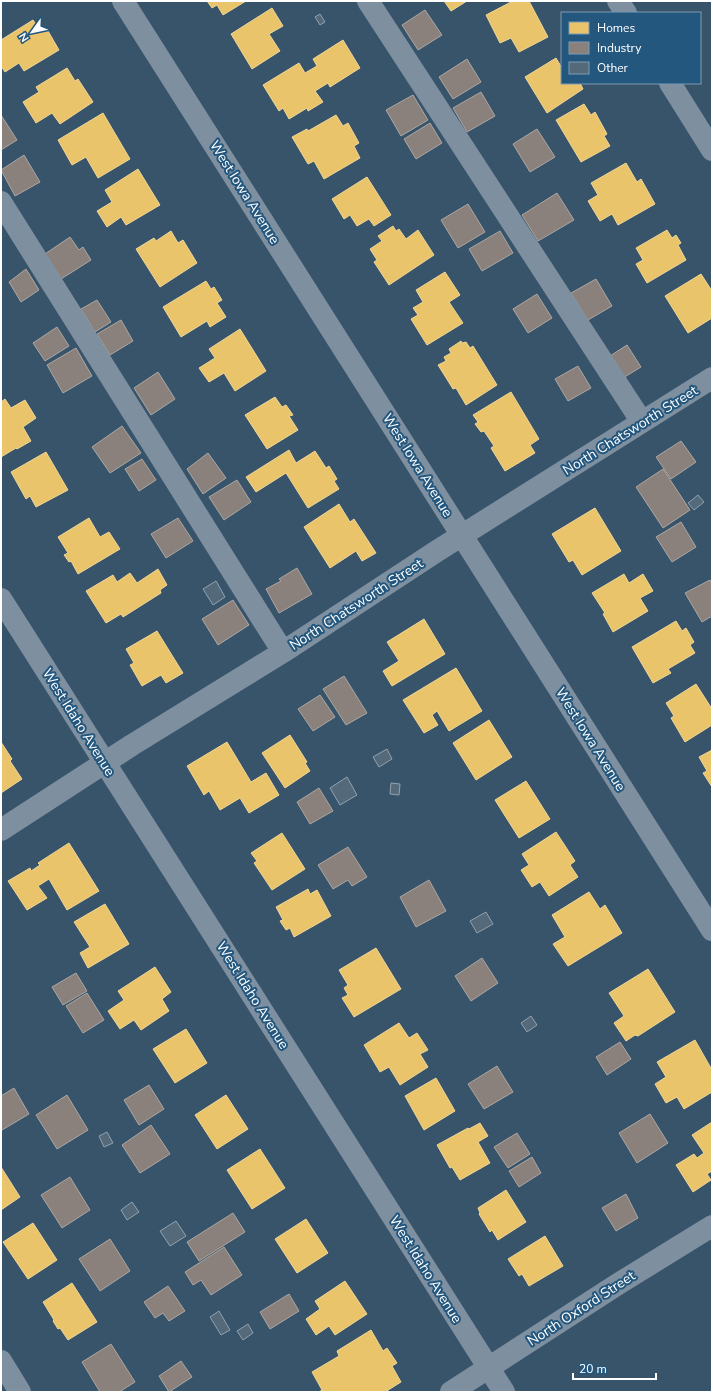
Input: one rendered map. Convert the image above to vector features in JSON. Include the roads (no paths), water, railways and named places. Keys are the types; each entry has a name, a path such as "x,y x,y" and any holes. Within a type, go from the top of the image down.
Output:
{"street":[{"name":"West Iowa Avenue","path":"123,1 712,930"},
{"path":"368,1 642,422"},
{"path":"618,1 625,12"},
{"path":"671,84 712,150"},
{"path":"1,202 283,652"},
{"name":"North Chatsworth Street","path":"1,830 283,652 462,535 712,378"},
{"name":"West Idaho Avenue","path":"1,599 504,1392"},
{"name":"North Oxford Street","path":"451,1392 618,1284 712,1226"},
{"path":"1,1361 20,1392"}]}
